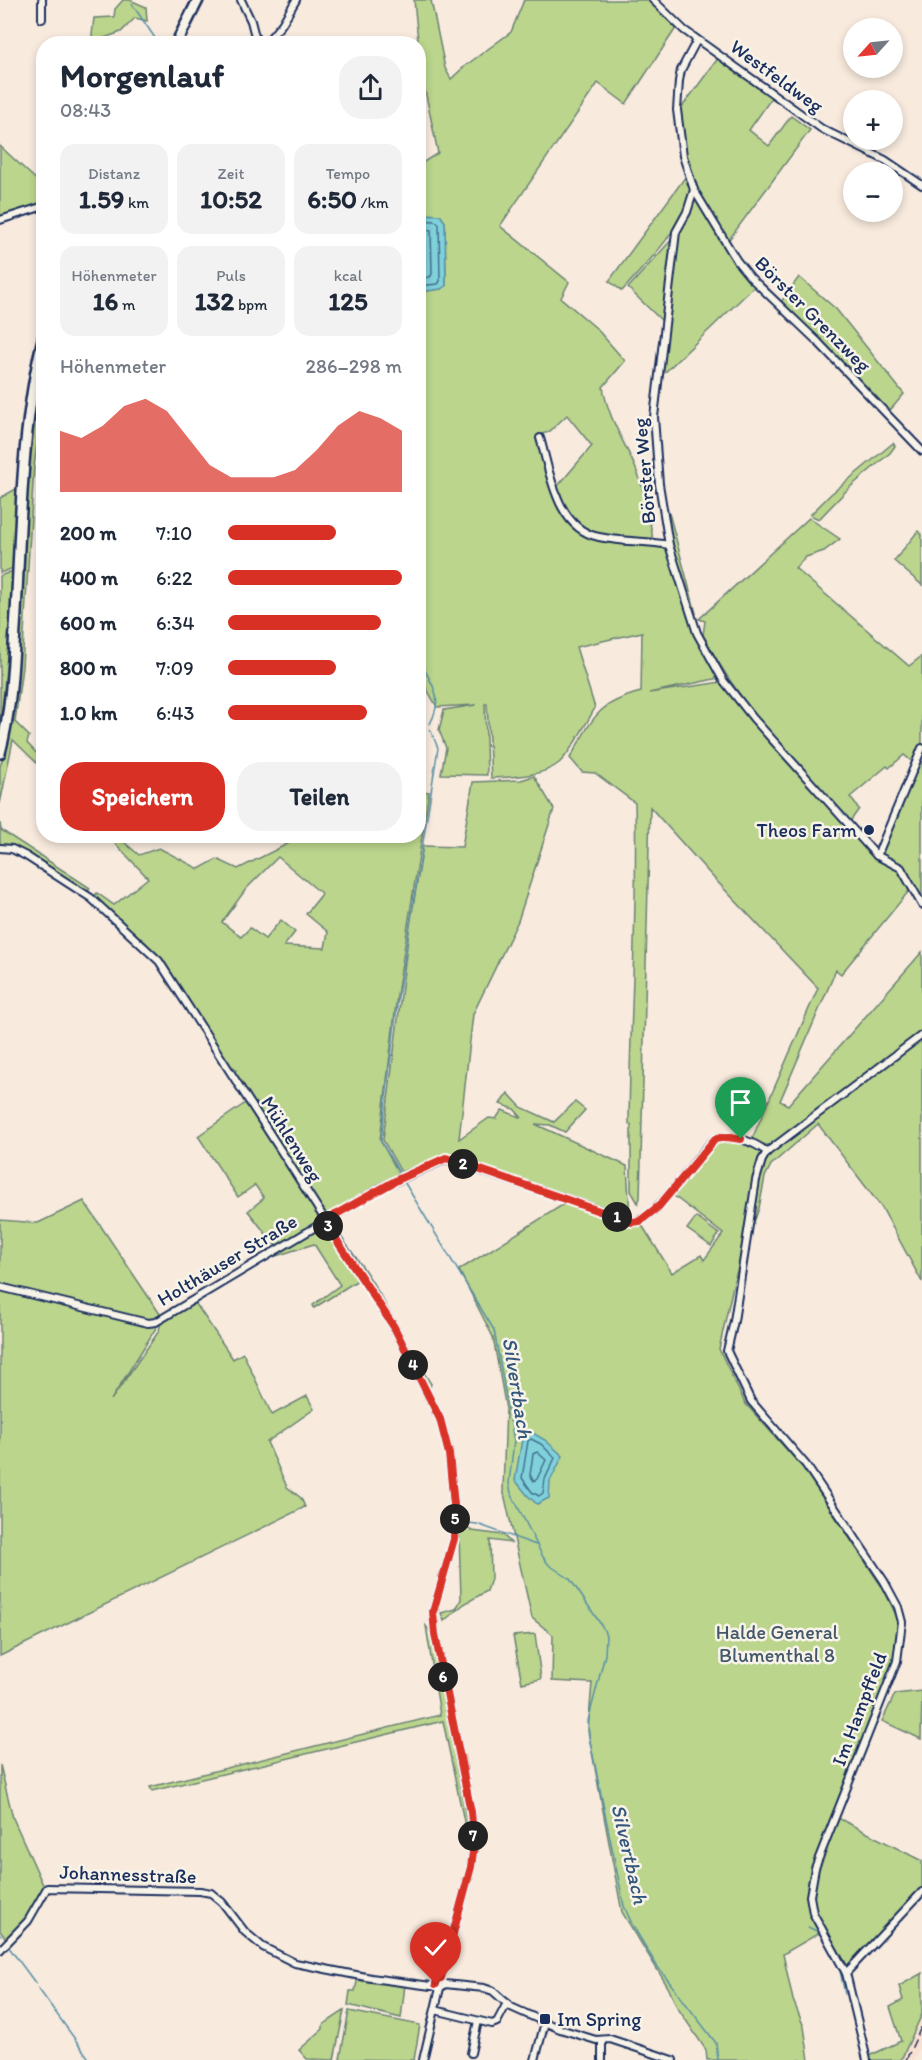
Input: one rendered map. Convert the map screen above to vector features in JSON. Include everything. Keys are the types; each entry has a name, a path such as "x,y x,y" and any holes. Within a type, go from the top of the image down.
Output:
{"main road":[{"path":"180,36 198,0"},
{"path":"0,753 8,711 13,653 28,417 36,376"}],"street":[{"path":"42,0 42,19"},
{"path":"241,0 255,36"},
{"path":"272,36 296,0"},
{"name":"Westfeldweg","path":"653,0 697,40 822,129 885,160 922,185"},
{"path":"694,190 683,156 678,110 681,70 697,40"},
{"name":"Börster Grenzweg","path":"694,190 737,261 750,277 810,334 922,451"},
{"name":"Börster Weg","path":"694,190 687,212 676,232 654,417 659,484 669,545 697,633 723,680 753,718 867,846 877,855 901,868 922,906"},
{"path":"0,220 36,209"},
{"path":"540,438 561,506 583,531 596,537 669,545"},
{"path":"877,855 922,747"},
{"name":"Mühlenweg","path":"0,848 12,849 26,856 91,898 159,961 394,1327 440,1419 449,1454 455,1515 454,1539 433,1612 435,1634 471,1812 474,1844 471,1867 440,1984 423,2060"},
{"path":"767,1152 922,1035"},
{"name":"Holthäuser Straße","path":"0,1287 148,1323 156,1322 324,1221 397,1180 446,1158 634,1222 646,1218 659,1206 715,1139 732,1137 755,1144 767,1152"},
{"name":"Im Hampffeld","path":"767,1152 756,1180 734,1322 727,1351 751,1401 806,1465 884,1581 900,1613 901,1632 897,1661 815,1868 810,1896 813,1913 846,1973 867,2060"},
{"name":"Johannesstraße","path":"0,1950 28,1921 47,1888 200,1891 211,1893 222,1902 245,1932 262,1947 295,1964 431,1986 440,1984 484,1988 493,1991 507,2003 545,2022 602,2041 610,2039 673,2060"},
{"path":"846,1973 922,1892"},
{"path":"435,2010 491,2024 495,2023 507,2003"},
{"path":"471,2053 478,2021"},
{"path":"535,2060 545,2022"},
{"path":"602,2041 602,2060"}],"shaded area":[{"path":"922,2014 922,2042 914,2060 901,2060"}],"green space":[{"path":"123,0 130,0 146,7 147,21 135,18 121,32 110,36 92,36 94,18 114,17 115,9"},
{"path":"414,0 431,0 445,68 451,79 511,32 524,0 647,0 676,28 626,104 598,83 500,226 569,282 561,298 596,328 625,361 603,387 612,419 639,477 653,540 619,538 593,533 573,518 557,487 592,446 567,415 549,432 538,435 549,481 562,511 583,533 606,541 667,547 694,631 719,678 649,693 721,682 769,742 872,854 878,856 922,751 922,903 913,886 841,974 836,970 780,1101 788,1105 922,952 922,1032 776,1145 761,1145 751,1141 818,988 650,807 640,1198 638,1203 631,1191 631,1125 629,1124 635,803 595,773 582,772 570,758 590,723 604,708 641,692 642,632 576,647 595,708 568,753 552,768 517,777 491,778 487,704 485,704 487,775 441,774 446,748 439,730 444,710 476,705 437,707 426,687 426,291 446,286 445,222 440,215 426,214 426,161 438,153 426,95 426,36 418,36"},
{"path":"719,57 773,96 749,130 769,146 791,116 810,130 728,241 696,188 685,155 679,111"},
{"path":"0,146 36,179 36,206 0,217"},
{"path":"686,176 692,190 679,220 654,256 622,291 609,281"},
{"path":"695,197 698,198 756,285 661,376 678,233"},
{"path":"674,237 663,322 628,288"},
{"path":"799,277 836,309 904,394 887,414 781,302"},
{"path":"36,387 36,452 22,667 15,722 29,736 27,743 36,753 36,762 13,740 0,804 0,767 8,737 16,663 30,422"},
{"path":"893,443 895,446 890,453 849,488 819,519 810,515 831,494"},
{"path":"21,486 16,567 0,573 0,498"},
{"path":"669,513 696,613 693,612 672,543 667,514"},
{"path":"809,518 840,539 824,551 806,557 795,568 909,666 922,656 922,745 915,764 904,755 850,797 859,809 849,823 770,734 734,687 703,635 705,621 699,619"},
{"path":"918,531 922,535 922,585 894,561"},
{"path":"15,570 0,732 0,576"},
{"path":"534,776 554,809 518,921 473,1014 459,1139 489,1118 496,1119 502,1110 522,1118 514,1109 500,1104 508,1093 521,1107 554,1122 575,1102 585,1110 565,1132 550,1125 535,1124 627,1166 630,1217 450,1158 443,1157 401,1172 383,1140 408,938 423,846 462,847 473,782 521,780"},
{"path":"426,792 429,792 426,811"},
{"path":"0,823 1,830 90,888 88,892 13,845 0,844"},
{"path":"115,843 125,843 139,855 159,848 199,869 217,859 238,869 289,843 421,843 397,995 380,1140 399,1174 326,1216 321,1214 231,1070 236,1070 234,1067 230,1068 161,960 145,942 94,897 97,893 114,905 148,878","holes":["278,857 322,894 306,914 328,932 325,948 284,946 295,932 281,920 265,939 250,928 241,937 222,922 246,889"]},
{"name":"Halde General Blumenthal 8","path":"922,1036 922,1282 882,1208 818,1124 771,1165 765,1177 759,1208 735,1277 719,1349 745,1403 803,1468 884,1590 897,1617 897,1660 836,1817 922,1861 922,1890 848,1967 826,1929 783,1954 793,2000 804,2027 809,2060 707,2060 706,2050 677,2007 668,1987 622,1912 588,1731 592,1683 552,1681 553,1635 532,1618 503,1489 506,1409 493,1337 459,1270 567,1202 640,1222 672,1273 701,1255 704,1260 723,1234 670,1193 716,1140 729,1139 743,1142 768,1153"},
{"path":"247,1102 321,1221 280,1246 274,1244 248,1211 264,1198 255,1185 238,1197 198,1136"},
{"path":"84,1201 160,1314 156,1328 111,1400 159,1331 161,1320 194,1301 233,1359 243,1353 272,1415 307,1396 314,1409 267,1442 287,1487 301,1498 305,1507 0,1656 0,1220 38,1223"},
{"path":"696,1217 719,1234 711,1246 687,1229"},
{"path":"322,1224 358,1280 314,1308 313,1305 340,1285 314,1244 273,1257 276,1252"},
{"path":"341,1238 378,1291 431,1384 428,1392"},
{"path":"463,1525 472,1531 503,1535 511,1543 490,1540 491,1579 487,1591 464,1604 444,1621 441,1613 456,1609 461,1599 459,1533"},
{"path":"426,1626 432,1633 469,1834 466,1831 443,1721 152,1791 150,1787 440,1715"},
{"path":"535,1634 541,1679 522,1683 513,1636"},
{"path":"922,1691 921,1739 882,1721 895,1694"},
{"path":"0,1765 13,1818 44,1887 27,1919 7,1940 0,1931"},
{"path":"922,1973 922,2014 901,2060 870,2060 869,2056 901,2041 890,2007 903,2000 899,1986"},
{"path":"358,1977 405,1985 401,2018 348,2005 350,1991 355,1991"},
{"path":"344,2011 334,2060 307,2059 299,2050 323,2029 323,2025"},
{"path":"349,2011 420,2025 414,2060 340,2059"}],"water":[{"path":"426,214 440,215 445,222 446,286 426,291"},
{"path":"524,1428 545,1440 563,1456 550,1481 549,1498 537,1504 515,1480"}],"waterway":[{"name":"Silvertbach","path":"132,4 154,36"},
{"name":"Silvertbach","path":"426,672 434,688 437,703 430,724"},
{"name":"Silvertbach","path":"426,823 438,748 430,729"},
{"name":"Silvertbach","path":"401,1176 381,1141 398,998 423,843"},
{"name":"Silvertbach","path":"403,1180 494,1330 514,1441 509,1483 511,1493 543,1557 549,1565 570,1579 606,1635 605,1655 588,1721 589,1736 624,1906 657,1966 716,2043 718,2060"},
{"path":"460,1522 477,1524 536,1545"},
{"path":"808,1927 821,1933"},
{"path":"8,1946 36,1984"},
{"path":"839,1966 845,1994"},
{"path":"38,1988 90,2060"}],"railway":[{"path":"906,2060 922,2025"}],"place":[{"name":"Theos Farm","path":"869,830"},
{"name":"Im Spring","path":"545,2019"}],"route":[{"path":"436,1984 441,1978 471,1867 474,1844 471,1812 435,1634 433,1612 454,1539 455,1515 449,1454 440,1419 394,1327 324,1221 397,1180 446,1158 631,1222 640,1221 659,1206 715,1139 732,1137 741,1139"}]}
